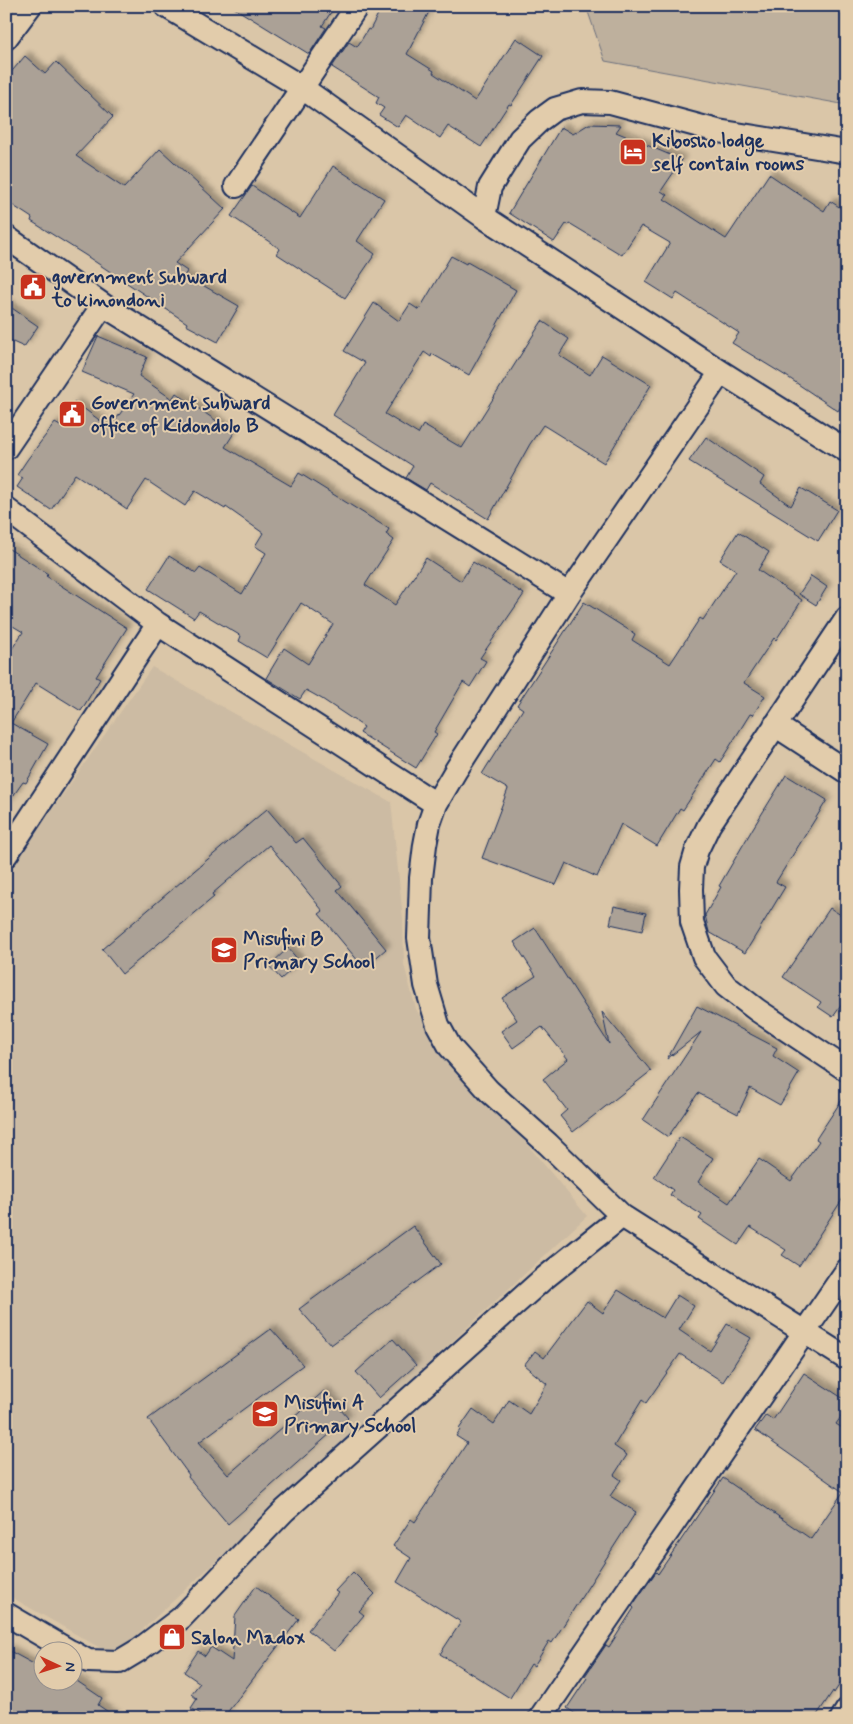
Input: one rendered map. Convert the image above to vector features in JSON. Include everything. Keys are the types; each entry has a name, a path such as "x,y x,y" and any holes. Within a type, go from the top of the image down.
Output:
{"street":[{"path":"6,38 30,6"},
{"path":"166,6 301,88 484,217 721,372 847,451"},
{"path":"236,186 356,6"},
{"path":"484,217 490,186 520,139 555,109 582,101 610,102 718,131 847,152"},
{"path":"6,237 103,304 568,594"},
{"path":"6,448 103,304"},
{"path":"721,372 568,594 436,804 429,824 425,845 419,938 426,985 438,1025 450,1047 489,1092 548,1144 622,1216 847,1358"},
{"path":"6,508 158,624 436,804"},
{"path":"847,618 709,825 696,850 692,867 691,889 692,922 704,957 726,986 757,1010 847,1070"},
{"path":"6,855 158,624"},
{"path":"775,725 847,772"},
{"path":"82,1658 88,1661 119,1662 139,1650 181,1618 284,1511 542,1280 622,1216"},
{"path":"540,1718 847,1270"},
{"path":"6,1614 55,1642"},
{"path":"842,1718 847,1710"}],"shaded area":[{"path":"586,6 847,6 847,105 605,61"},
{"path":"152,667 391,802 403,919 404,965 416,1009 450,1065 526,1143 587,1216 114,1656 6,1594 6,876"}],"building":[{"path":"231,6 335,6 322,26 326,28 309,54"},
{"path":"382,6 432,6 407,54 475,101 516,38 543,56 481,147 448,126 440,138 406,115 398,127 379,115 384,108 376,103 379,97 332,67 349,42 357,47 368,29 370,30"},
{"path":"25,56 45,74 56,62 113,117 76,156 124,188 160,149 225,209 175,263 187,271 185,275 239,306 218,342 186,325 187,323 31,221 32,218 6,201 6,78"},
{"path":"589,124 621,125 616,132 682,160 661,191 667,195 664,199 726,239 769,174 824,211 830,201 847,212 847,397 838,411 732,343 739,333 677,293 673,299 646,282 670,243 641,226 622,255 569,223 568,225 566,224 554,242 509,213 561,127 573,134"},
{"path":"333,166 384,199 357,241 375,254 345,298 277,254 280,249 231,216 252,186 300,218"},
{"path":"451,256 466,264 467,262 516,290 469,375 432,354 431,357 424,352 385,414 418,434 423,425 462,448 542,321 569,339 559,355 590,375 602,355 651,385 604,463 543,425 530,444 488,519 430,483 426,490 406,478 413,466 333,415 365,363 344,351 374,303 399,321 410,304 419,310"},
{"path":"6,304 38,326 24,347 6,339"},
{"path":"98,336 147,357 139,376 172,399 176,393 234,433 225,447 291,486 299,473 389,529 386,534 394,540 365,585 395,605 426,558 461,581 473,562 524,594 480,658 486,661 470,687 463,682 434,732 437,734 416,768 360,733 364,727 322,699 306,690 300,699 266,678 284,648 308,664 333,624 301,603 267,658 239,641 241,636 199,611 194,618 148,589 169,556 196,573 200,568 242,594 266,553 255,546 263,533 226,507 225,509 195,491 185,506 146,480 127,509 75,474 51,510 17,487 23,478 17,475 27,460 55,423 60,426 75,402 110,428 134,394 82,372"},
{"path":"706,437 764,477 760,484 791,506 801,488 837,510 818,541 689,461"},
{"path":"738,532 769,552 758,570 802,600 776,640 774,638 744,683 765,696 753,715 750,714 720,762 716,759 683,810 680,808 657,846 621,824 597,877 566,863 556,885 482,858 508,789 482,774 523,709 517,705 584,602 635,634 632,640 670,664 700,618 703,620 736,570 720,560"},
{"path":"6,547 48,574 46,576 127,628 96,677 100,679 81,711 36,683 11,723 48,744 26,783 23,782 6,806 6,658 23,632 6,622"},
{"path":"811,576 827,587 816,605 799,594"},
{"path":"786,775 827,800 776,882 785,887 745,953 709,932 705,915 721,887 719,886"},
{"path":"267,809 296,843 303,838 342,886 337,890 386,949 364,968 319,914 323,911 269,845 212,894 214,897 122,974 102,949"},
{"path":"614,906 646,913 642,931 610,924"},
{"path":"830,908 847,919 847,997 833,1017 818,1007 821,1002 783,977"},
{"path":"535,928 609,1044 602,1012 651,1071 573,1132 560,1116 567,1110 543,1079 568,1059 542,1027 513,1048 501,1031 517,1020 502,998 536,976 514,942"},
{"path":"288,948 300,962 281,979 269,966"},
{"path":"697,1006 777,1048 773,1056 799,1073 780,1105 750,1088 738,1114 698,1093 668,1137 643,1120 701,1032 667,1059"},
{"path":"847,1092 847,1192 799,1266 782,1255 786,1250 750,1227 738,1245 699,1219 702,1215 670,1195 673,1190 654,1177 680,1137 713,1158 698,1182 729,1203 759,1159 791,1181 819,1141 816,1139"},
{"path":"413,1226 441,1264 331,1345 299,1309"},
{"path":"618,1290 663,1318 677,1295 694,1306 679,1330 710,1351 727,1324 751,1338 723,1382 680,1354 646,1403 642,1400 614,1446 627,1455 614,1475 621,1480 610,1496 636,1512 552,1643 549,1641 534,1666 531,1664 510,1698 440,1654 461,1622 397,1582 411,1558 393,1546 411,1519 415,1522 467,1443 456,1436 473,1409 494,1424 509,1400 529,1414 547,1384 524,1365 535,1351 544,1358 587,1301 603,1313"},
{"path":"271,1329 303,1365 199,1442 228,1475 324,1391 348,1418 228,1524 188,1477 189,1475 148,1419"},
{"path":"393,1339 416,1365 379,1398 356,1372"},
{"path":"804,1373 847,1401 847,1408 836,1424 847,1431 847,1673 815,1718 581,1718 567,1708 587,1678 585,1676 606,1645 609,1647 634,1608 632,1606 656,1572 658,1574 723,1478 811,1539 843,1492 755,1430 766,1415 773,1420"},
{"path":"353,1572 375,1594 359,1611 364,1615 334,1651 308,1630 338,1593 335,1591"},
{"path":"256,1586 299,1619 223,1718 207,1718 191,1708 197,1699 191,1694 200,1683 184,1672 198,1651 205,1656 211,1647 232,1661 235,1616"},
{"path":"6,1649 32,1663 32,1692 82,1692 82,1684 102,1698 98,1705 117,1718 6,1718"}],"place":[{"name":"Kibosho lodge self contain rooms","path":"633,152"},
{"name":"government subward to kinondoni","path":"33,287"},
{"name":"Government subward office of Kidondolo B","path":"72,414"},
{"name":"Misufini B Primary School","path":"224,950"},
{"name":"Misufini A Primary School","path":"265,1414"},
{"name":"Salon Madox","path":"172,1637"}]}
